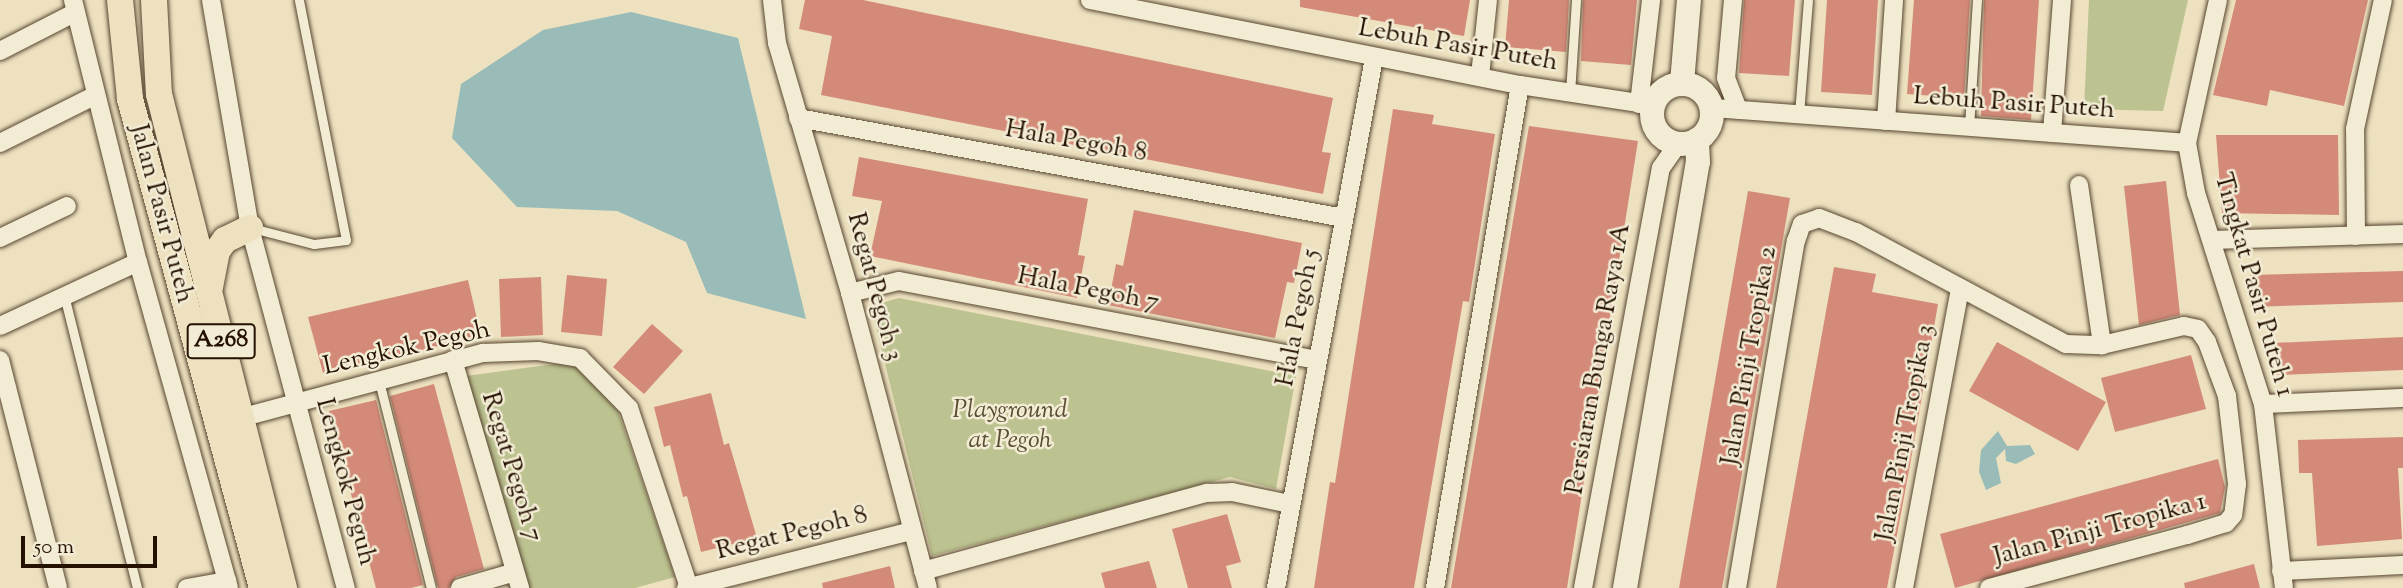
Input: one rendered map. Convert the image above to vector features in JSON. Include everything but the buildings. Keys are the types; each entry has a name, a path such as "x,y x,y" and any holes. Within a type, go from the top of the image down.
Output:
{"main road":[{"name":"Jalan Pasir Puteh","path":"120,0 130,99 262,588"},
{"name":"Jalan Pasir Puteh","path":"154,0 159,94 284,588"},
{"path":"209,294 217,250 225,240 250,228"}],"street":[{"name":"Lengkok Peguh","path":"211,0 250,228 346,588"},
{"name":"Regat Pegoh 3","path":"772,0 777,43 850,293 925,580"},
{"name":"Lebuh Pasir Puteh","path":"1090,0 1374,58 1520,85 1646,104"},
{"path":"1480,76 1488,0"},
{"path":"1625,588 1698,162 1688,142 1656,131 1646,104 1651,0"},
{"path":"1682,83 1689,0"},
{"path":"1733,0 1726,78 1738,110"},
{"path":"1886,121 1894,0"},
{"path":"2052,133 2063,0"},
{"name":"Tingkat Pasir Puteh 1","path":"2218,0 2187,143 2196,193 2263,404 2282,580"},
{"path":"2356,236 2355,129 2383,0"},
{"path":"0,51 75,6 138,262 228,585 187,588"},
{"name":"Hala Pegoh 5","path":"1276,588 1374,58"},
{"path":"1646,104 1670,86 1682,83 1701,90 1712,108 1712,120 1688,142"},
{"path":"1435,588 1520,85"},
{"path":"0,144 96,95"},
{"name":"Lebuh Pasir Puteh","path":"1712,108 2187,143"},
{"name":"Hala Pegoh 8","path":"798,118 1344,218"},
{"name":"Persiaran Bunga Raya 1A","path":"1583,588 1661,168 1688,142"},
{"path":"1960,288 2066,344 2102,345 2079,185"},
{"path":"0,238 67,206"},
{"name":"Jalan Pinji Tropika 2","path":"1737,588 1802,224 1819,218 1837,223 1960,288"},
{"path":"2213,240 2403,234"},
{"path":"0,326 138,262"},
{"name":"Hala Pegoh 7","path":"850,293 899,281 1317,360"},
{"name":"Jalan Pinji Tropika 3","path":"1904,588 1960,288"},
{"name":"Jalan Pinji Tropika 1","path":"1989,588 2226,523 2233,515 2237,485 2227,397 2197,329 2184,326 2102,345"},
{"name":"Lengkok Pegoh","path":"240,418 379,379 483,354 538,351 580,358 608,382 629,408 688,588"},
{"path":"0,360 58,588"},
{"name":"Regat Pegoh 7","path":"453,360 517,580"},
{"path":"2263,404 2403,398"},
{"path":"925,580 1207,493 1232,492 1290,504"},
{"name":"Regat Pegoh 8","path":"688,588 911,531"},
{"path":"2282,580 2403,565"},
{"path":"460,588 517,580"}],"lane":[{"path":"250,228 314,244 346,240 299,0"},
{"path":"1570,93 1576,0"},
{"path":"1799,114 1808,0"},
{"path":"1969,127 1976,0"},
{"path":"64,295 137,588"},
{"path":"379,379 431,588"}],"green space":[{"path":"2089,0 2188,0 2163,111 2084,109"},
{"name":"Playground at Pegoh","path":"899,298 1296,376 1276,489 1230,477 932,556 871,306"},
{"path":"577,361 618,411 675,577 635,588 527,588 466,376"}],"water":[{"path":"631,12 738,38 806,319 707,293 686,242 617,211 517,207 452,138 461,84 543,30"},
{"path":"1998,431 2007,446 2030,445 2035,454 2016,464 2006,461 2005,449 1996,458 2001,483 1986,490 1979,472 1981,450"}]}
